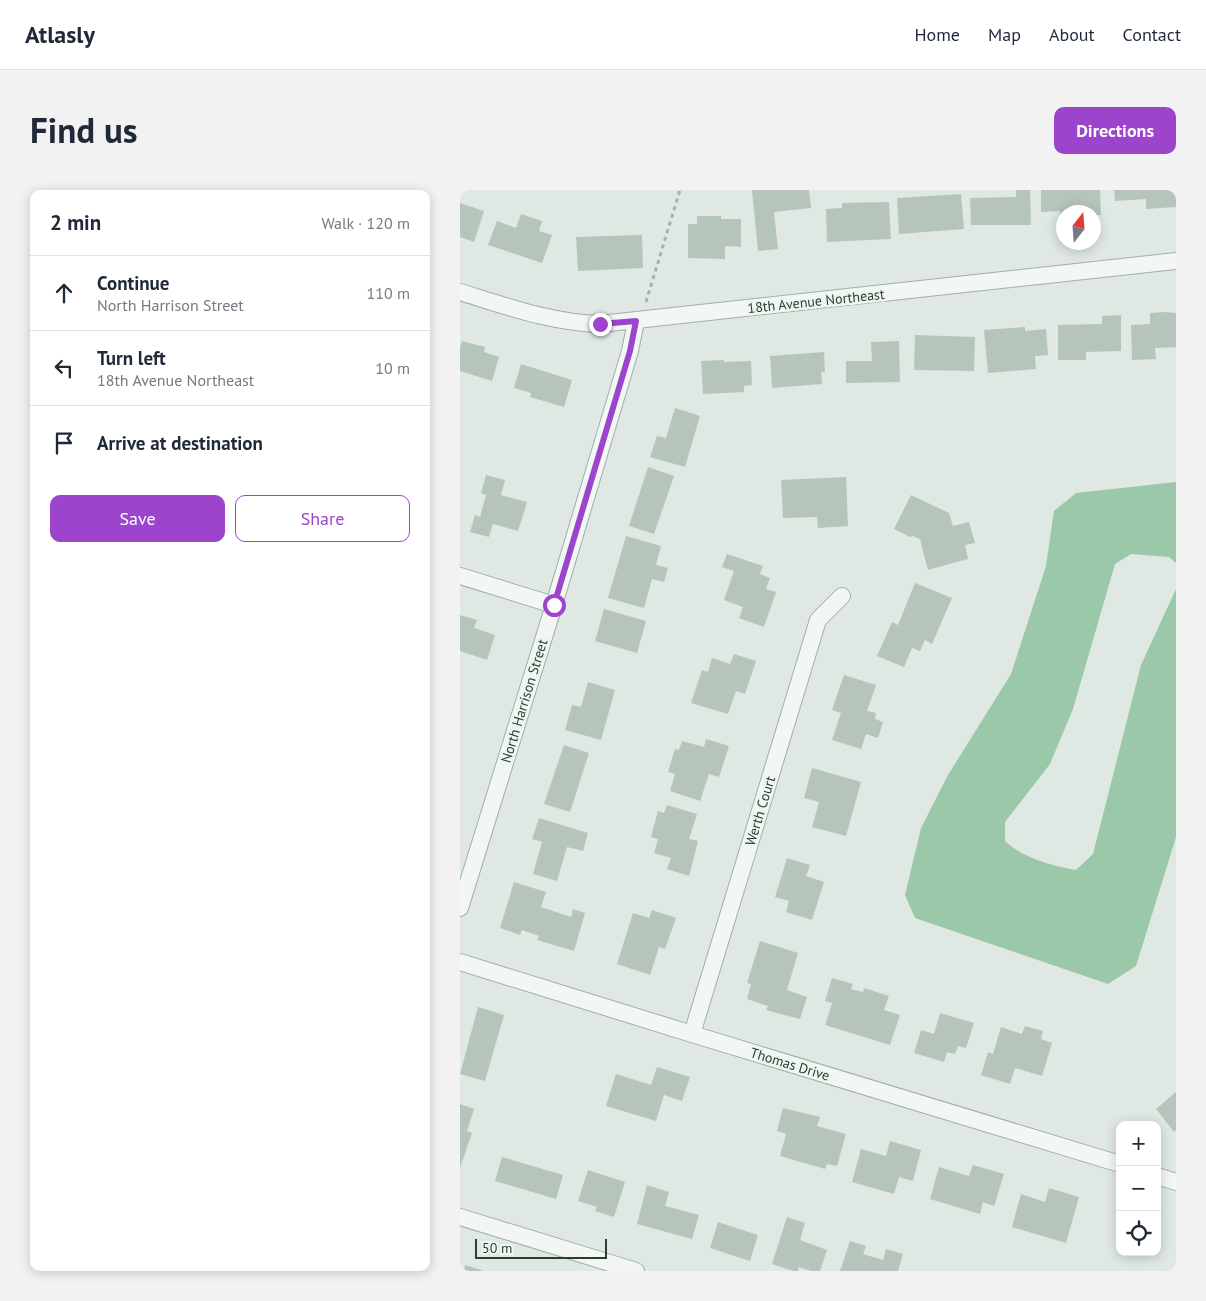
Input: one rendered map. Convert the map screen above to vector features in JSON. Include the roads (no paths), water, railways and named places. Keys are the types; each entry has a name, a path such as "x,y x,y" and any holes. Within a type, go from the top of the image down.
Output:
{"street":[{"name":"18th Avenue Northeast","path":"460,292 529,313 579,324 600,324 1176,261"},
{"name":"North Harrison Street","path":"460,908 466,863 554,605 630,351 636,321"},
{"path":"460,576 554,605"},
{"name":"Werth Court","path":"692,1034 818,620 842,596"},
{"name":"Thomas Drive","path":"460,962 1116,1163"},
{"path":"1161,1177 1176,1182"},
{"path":"460,1217 636,1271"}]}
